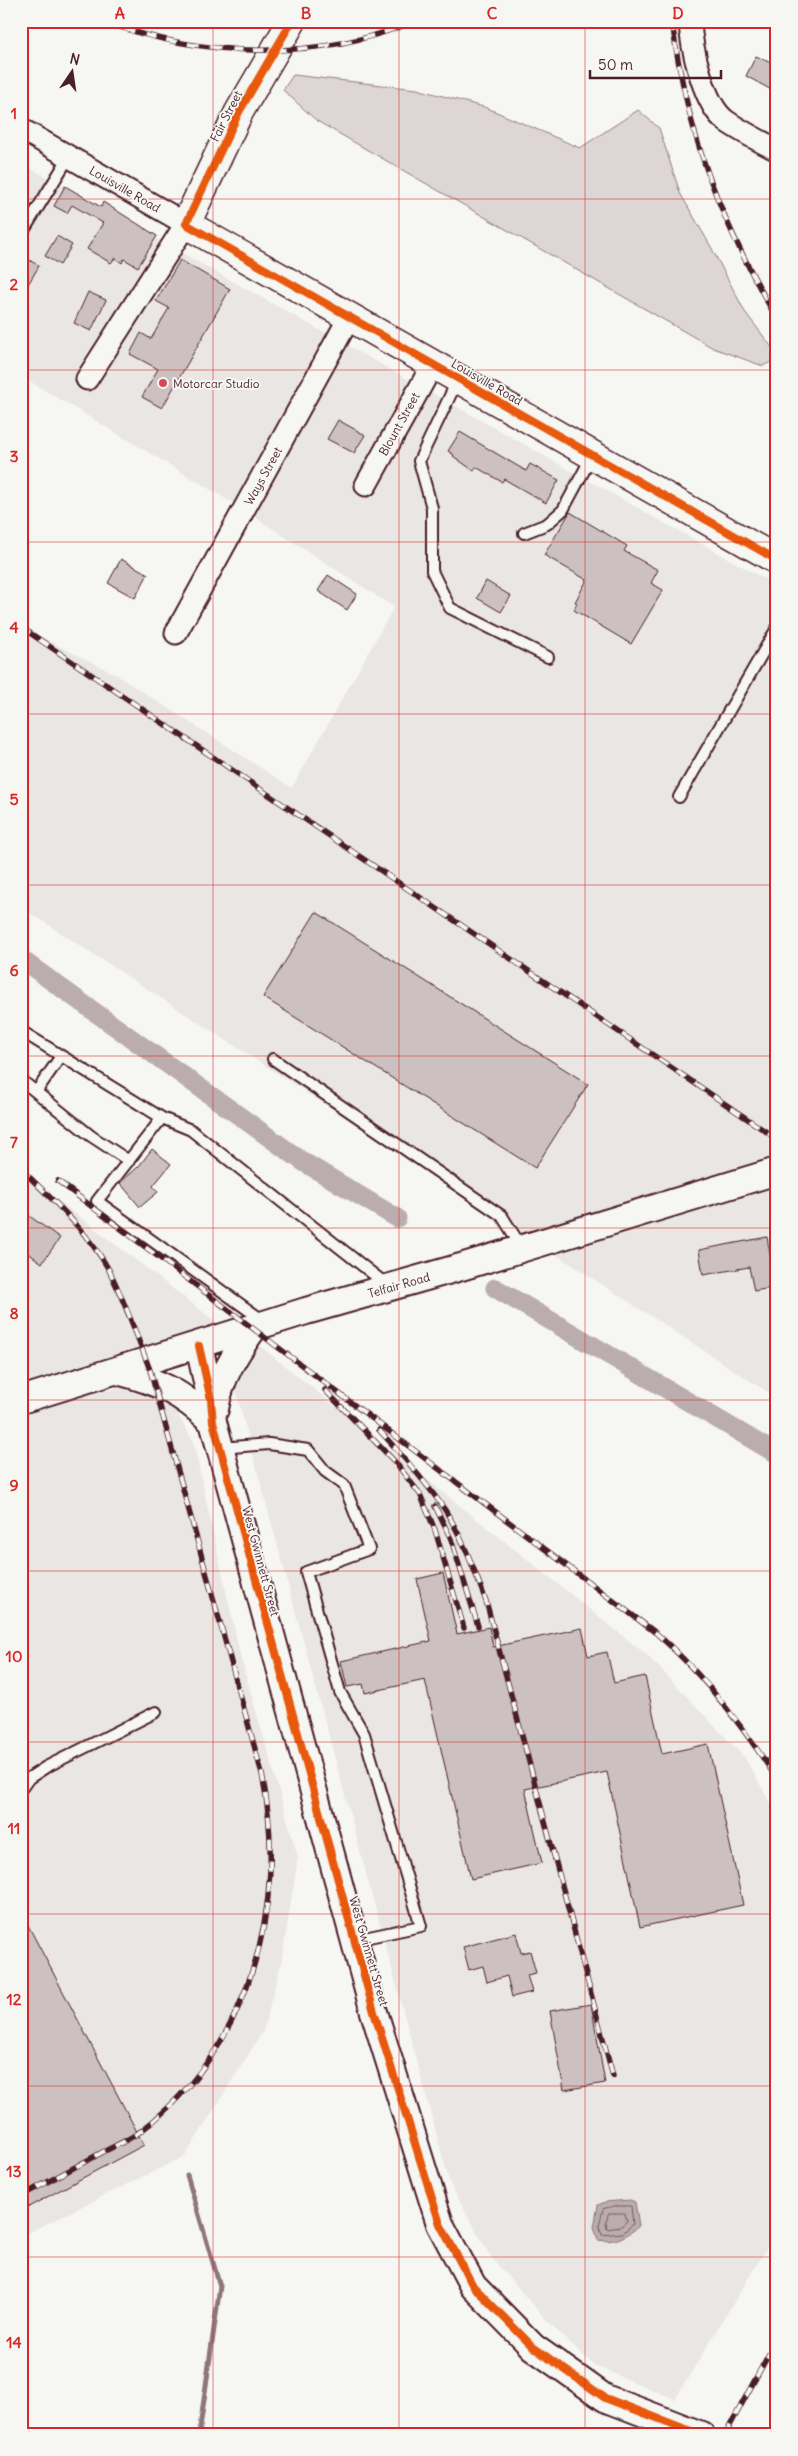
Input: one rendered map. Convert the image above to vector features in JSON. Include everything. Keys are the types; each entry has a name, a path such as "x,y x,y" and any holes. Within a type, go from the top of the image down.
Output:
{"main road":[{"name":"Fair Street","path":"186,224 239,112 292,21"},
{"name":"Louisville Road","path":"186,224 777,560"}],"street":[{"path":"690,21 690,38 709,99 725,120 777,150"},
{"name":"Louisville Road","path":"21,129 186,224"},
{"name":"Fair Street","path":"88,379 186,224"},
{"name":"Ways Street","path":"176,633 349,318"},
{"name":"Blount Street","path":"366,484 433,364"},
{"name":"Telfair Road","path":"21,1400 260,1326 777,1172"},
{"path":"213,1422 217,1397 226,1372 236,1352 260,1326"},
{"name":"West Gwinnett Street","path":"192,1348 211,1400 213,1422 354,1941 440,2224 473,2286 533,2347 605,2398 701,2435"},
{"path":"117,1370 166,1386 188,1399 213,1422"}],"lane":[{"path":"21,235 69,157"},
{"path":"458,378 419,461 432,508 432,571 450,608 548,657"},
{"path":"524,533 547,524 562,510 592,455"},
{"path":"679,797 777,628"},
{"path":"21,1031 162,1118 191,1130 390,1287"},
{"path":"36,1092 61,1056"},
{"path":"273,1059 502,1216 523,1249"},
{"path":"21,1080 91,1136 129,1161"},
{"path":"162,1118 97,1201 260,1326"},
{"path":"220,1448 269,1444 308,1450 324,1471 344,1485 370,1548 306,1572 340,1692 364,1734 421,1926 354,1941"},
{"path":"21,1789 29,1778 46,1767 156,1712"}],"shaded area":[{"path":"293,75 417,89 487,108 580,148 638,110 659,128 680,193 745,312 777,354 777,359 763,366 713,348 317,121 283,90"},
{"path":"21,163 777,586 777,1398 21,907 21,627 115,674 292,788 394,607 233,503 21,376"},
{"path":"21,1172 224,1328 21,1389"},
{"path":"256,1343 648,1656 745,1758 777,1815 777,2231 675,2399 595,2366 548,2322 491,2257 450,2184 231,1373"},
{"path":"128,1386 170,1401 193,1441 241,1659 298,1857 281,1964 263,2031 185,2156 21,2236 21,1414 75,1397"}],"water":[{"path":"630,2200 635,2202 639,2226 620,2238 610,2241 598,2240 594,2227 598,2205 605,2202"}],"building":[{"path":"756,56 777,66 777,93 746,76"},
{"path":"65,186 101,207 103,202 157,236 138,267 124,259 122,263 115,258 111,263 87,249 103,223 72,205 67,213 54,206"},
{"path":"57,236 72,245 60,265 45,256"},
{"path":"21,255 39,266 21,296"},
{"path":"180,260 230,289 162,408 142,397 158,369 130,354 141,333 151,339 169,308 156,301"},
{"path":"88,292 106,300 91,331 74,323"},
{"path":"338,420 365,435 354,453 327,439"},
{"path":"460,432 526,471 530,464 559,480 546,503 504,479 502,482 476,467 474,471 453,456 448,451"},
{"path":"570,512 627,546 624,551 658,570 651,583 663,590 631,644 574,610 577,603 575,602 587,580 544,555"},
{"path":"121,559 148,574 135,598 108,583"},
{"path":"328,575 357,594 347,610 318,591"},
{"path":"486,581 511,596 501,612 477,598"},
{"path":"316,912 588,1084 535,1168 263,997"},
{"path":"152,1149 171,1164 153,1186 158,1192 140,1207 120,1183 139,1166"},
{"path":"21,1210 60,1238 42,1263 21,1248"},
{"path":"767,1237 772,1266 777,1265 777,1287 754,1291 749,1267 703,1275 699,1250"},
{"path":"443,1573 457,1634 489,1627 493,1647 582,1628 588,1656 607,1652 614,1683 645,1676 662,1754 708,1744 743,1905 640,1927 607,1772 525,1789 542,1863 471,1879 425,1680 365,1693 363,1684 347,1687 341,1661 431,1641 417,1579"},
{"path":"21,1912 144,2145 21,2211"},
{"path":"516,1933 521,1953 530,1951 536,1973 527,1975 532,1992 512,1997 507,1976 487,1982 483,1966 469,1970 463,1947"},
{"path":"591,2004 605,2083 564,2090 550,2011"}],"waterway":[{"path":"21,959 302,1161 397,1218"},
{"path":"495,1288 777,1454"},
{"path":"187,2175 220,2286 199,2435"}],"railway":[{"path":"103,21 179,42 219,48 259,50 299,49 339,44 415,21"},
{"path":"672,21 678,62 687,102 709,176 739,247 777,319"},
{"path":"21,627 777,1139"},
{"path":"21,1169 69,1216 91,1242 109,1270 131,1319 150,1370 262,1774 269,1824 270,1873 264,1922 252,1970 234,2016 210,2058 179,2097 141,2131 21,2196"},
{"path":"58,1181 656,1633 706,1683 750,1739 777,1779"},
{"path":"325,1390 395,1462 420,1494 435,1530 464,1628"},
{"path":"379,1430 414,1469 445,1510 463,1543 486,1601 613,2076"},
{"path":"435,1506 451,1539 478,1626"},
{"path":"725,2435 777,2339"}],"cycle path":[{"path":"292,21 239,112 186,224 777,560"},
{"path":"199,1346 211,1400 213,1422 374,2012 440,2224 473,2286 533,2347 605,2398 701,2435"}],"place":[{"name":"Motorcar Studio","path":"163,383"}]}
